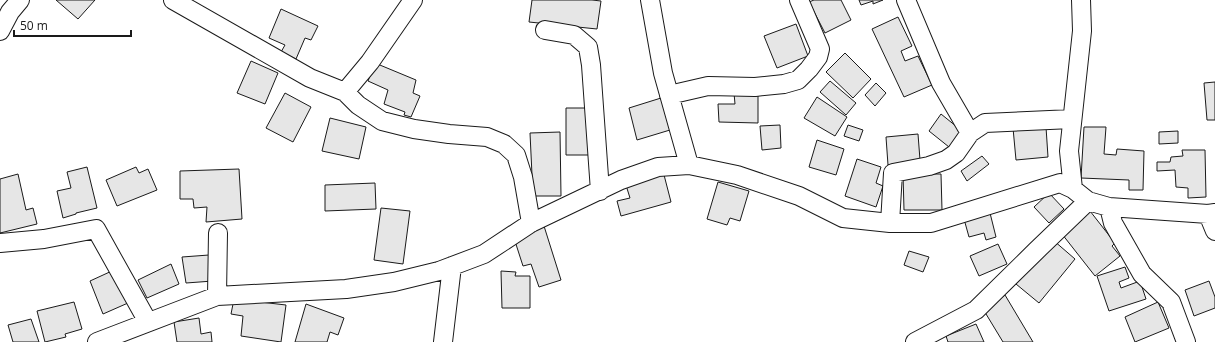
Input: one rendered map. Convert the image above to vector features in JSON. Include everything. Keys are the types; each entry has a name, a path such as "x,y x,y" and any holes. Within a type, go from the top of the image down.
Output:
{"street":[{"path":"0,31 10,12 20,0"},
{"path":"173,0 310,78 345,92 358,105 382,121 414,129 487,137 504,144 516,155 523,176 530,223"},
{"path":"345,92 370,62 413,0"},
{"path":"650,0 663,74 689,165"},
{"path":"669,95 708,86 755,87 784,84 798,80 818,57 820,50 799,0"},
{"path":"906,0 941,83 970,133"},
{"path":"1073,189 1069,151 1082,31 1081,0"},
{"path":"545,30 574,34 588,47 591,65 600,190"},
{"path":"890,223 893,173 929,166 946,160 956,153 970,133 985,123 1072,119"},
{"path":"97,342 217,296 346,289 394,282 439,271 484,254 530,223 621,180 658,167 689,165 737,175 799,196 843,218 890,223 931,223 1060,184 1073,189 1088,202 1109,207 1212,213 1215,230"},
{"path":"916,342 976,310 1088,202"},
{"path":"1109,207 1114,222 1142,274 1171,302 1186,342"},
{"path":"0,243 44,239 96,229 148,322"},
{"path":"217,296 218,233"},
{"path":"443,342 452,266"}],"building":[{"path":"56,0 95,0 78,19"},
{"path":"532,0 601,1 597,29 529,22"},
{"path":"814,0 841,0 851,20 825,33 809,2"},
{"path":"859,0 883,0 873,4 873,1 861,5"},
{"path":"281,9 318,26 311,40 305,38 296,59 281,52 285,45 269,38"},
{"path":"898,17 912,46 901,51 905,61 918,56 932,85 904,97 872,29"},
{"path":"796,24 808,56 777,68 764,36"},
{"path":"845,53 871,79 853,98 826,72"},
{"path":"251,61 278,73 265,104 237,93"},
{"path":"375,63 416,80 413,93 420,96 411,117 404,115 405,112 384,104 388,90 368,81"},
{"path":"830,81 856,103 846,115 820,92"},
{"path":"1215,82 1215,120 1207,120 1204,83"},
{"path":"876,83 886,93 875,106 865,95"},
{"path":"285,93 311,107 293,142 266,128"},
{"path":"734,93 758,93 758,123 719,122 718,104 735,104"},
{"path":"817,97 847,117 835,136 804,118"},
{"path":"661,98 670,130 637,140 629,108"},
{"path":"566,108 590,108 591,155 566,155"},
{"path":"941,114 962,131 949,147 929,131"},
{"path":"330,118 366,127 359,159 322,151"},
{"path":"780,125 781,148 762,150 760,126"},
{"path":"848,125 863,130 859,141 844,136"},
{"path":"1046,127 1048,157 1016,160 1013,128"},
{"path":"1084,127 1106,127 1104,154 1116,155 1117,149 1144,151 1143,190 1129,190 1129,180 1081,178"},
{"path":"1178,131 1178,143 1159,144 1159,132"},
{"path":"560,132 561,196 533,196 530,133"},
{"path":"918,134 920,160 888,165 886,137"},
{"path":"817,140 844,149 836,175 809,167"},
{"path":"1182,150 1205,150 1206,197 1188,198 1188,188 1176,187 1175,170 1157,171 1157,162 1170,162 1171,157 1183,156"},
{"path":"982,156 989,164 967,181 961,171"},
{"path":"857,159 881,167 876,183 883,186 876,207 845,196"},
{"path":"87,167 97,208 63,218 57,191 71,188 67,172"},
{"path":"136,167 139,173 148,169 157,190 117,206 106,180"},
{"path":"239,169 242,219 206,222 207,207 194,208 193,199 180,199 180,171"},
{"path":"663,171 671,202 621,216 617,201 630,198 625,182"},
{"path":"18,174 26,210 33,208 37,224 0,233 0,179"},
{"path":"903,174 941,174 942,210 904,210"},
{"path":"718,182 749,191 740,221 730,218 727,225 707,219"},
{"path":"375,183 376,209 325,211 325,185"},
{"path":"1049,193 1064,209 1049,223 1034,207"},
{"path":"381,208 410,211 403,264 374,260"},
{"path":"1090,211 1115,243 1112,246 1120,256 1095,276 1062,234"},
{"path":"990,213 996,237 986,240 984,233 969,237 964,219"},
{"path":"544,226 561,280 539,287 531,264 523,266 513,235"},
{"path":"1053,240 1075,259 1039,303 1016,284"},
{"path":"998,244 1007,264 979,276 970,256"},
{"path":"909,251 929,257 923,272 904,265"},
{"path":"209,255 213,281 186,283 182,257"},
{"path":"171,264 179,284 147,298 138,280"},
{"path":"1125,267 1129,278 1119,282 1121,288 1140,281 1146,299 1109,311 1097,276"},
{"path":"114,270 128,303 103,314 90,281"},
{"path":"501,271 516,272 515,276 530,276 530,308 502,308"},
{"path":"1209,281 1215,297 1215,308 1194,316 1185,290"},
{"path":"1005,295 1033,342 1003,342 983,309"},
{"path":"234,299 286,305 281,342 241,336 243,316 231,314"},
{"path":"74,302 82,329 65,334 66,337 45,342 37,311"},
{"path":"1158,302 1169,328 1135,342 1125,317"},
{"path":"306,304 344,318 338,335 330,332 327,342 295,342"},
{"path":"199,318 201,334 211,332 212,342 177,342 174,322"},
{"path":"31,319 39,342 13,342 8,325"},
{"path":"976,324 984,342 948,342 946,336"}]}
